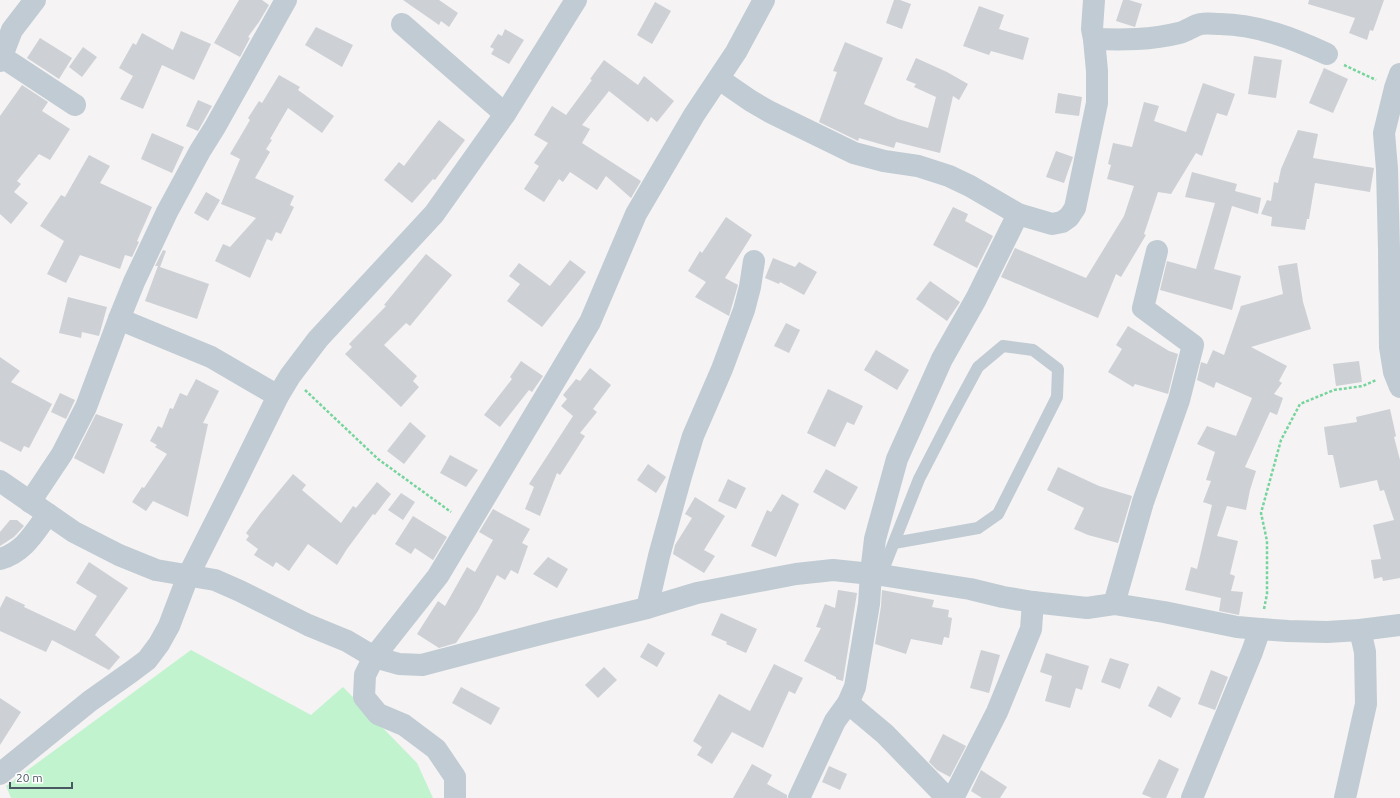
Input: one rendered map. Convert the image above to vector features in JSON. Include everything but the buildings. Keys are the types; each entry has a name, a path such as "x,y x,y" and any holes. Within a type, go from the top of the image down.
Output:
{"street":[{"path":"35,0 12,30 1,59 75,105"},
{"path":"30,502 62,454 86,406 118,319 167,212 286,0"},
{"path":"1,772 90,701 147,660 159,644 169,626 188,576 234,487 278,396 290,376 318,339 434,214 505,114 576,0"},
{"path":"455,798 455,777 436,749 404,725 378,714 364,697 365,675 374,657 438,576 590,322 636,214 694,115 736,52 764,0"},
{"path":"719,79 770,112 854,153 884,161 918,166 949,176 970,186 1018,214 1052,224 1062,222 1069,217 1075,208 1097,103 1097,71 1092,29 1094,0"},
{"path":"402,24 505,114"},
{"path":"1094,39 1126,40 1148,38 1180,33 1201,24 1225,24 1249,26 1292,38 1327,54"},
{"path":"1397,81 1384,133 1387,169 1390,347 1397,379"},
{"path":"800,798 835,721 848,703 855,688 876,574 875,539 897,459 942,359 976,299 1018,214"},
{"path":"1114,604 1143,502 1179,400 1193,345 1143,308 1157,250"},
{"path":"647,608 659,556 693,436 722,369 744,310 750,287 754,261"},
{"path":"118,319 211,357 278,396"},
{"path":"0,481 74,532 119,555 156,570 215,580 308,625 347,641 374,657 399,664 422,665 647,608 697,593 796,574 833,570 876,574 970,589 1033,602 1087,608 1114,604 1260,629 1327,632 1400,625"},
{"path":"0,559 10,556 27,543 48,514"},
{"path":"953,798 997,712 1031,629 1033,602"},
{"path":"1192,798 1260,629"},
{"path":"1345,798 1366,704 1365,652 1360,630"},
{"path":"848,703 885,734 947,798"}],"lane":[{"path":"876,574 894,543 919,479 978,367 1003,346 1033,350 1058,369 1056,397 998,514 978,528 894,543"}],"path":[{"path":"1327,54 1336,62 1397,81"},
{"path":"290,376 378,459 468,525"},
{"path":"1260,629 1267,594 1267,541 1261,513 1280,440 1300,404 1334,390 1397,379"}],"green space":[{"path":"191,650 311,715 343,687 417,763 433,798 11,798 6,786"}]}
